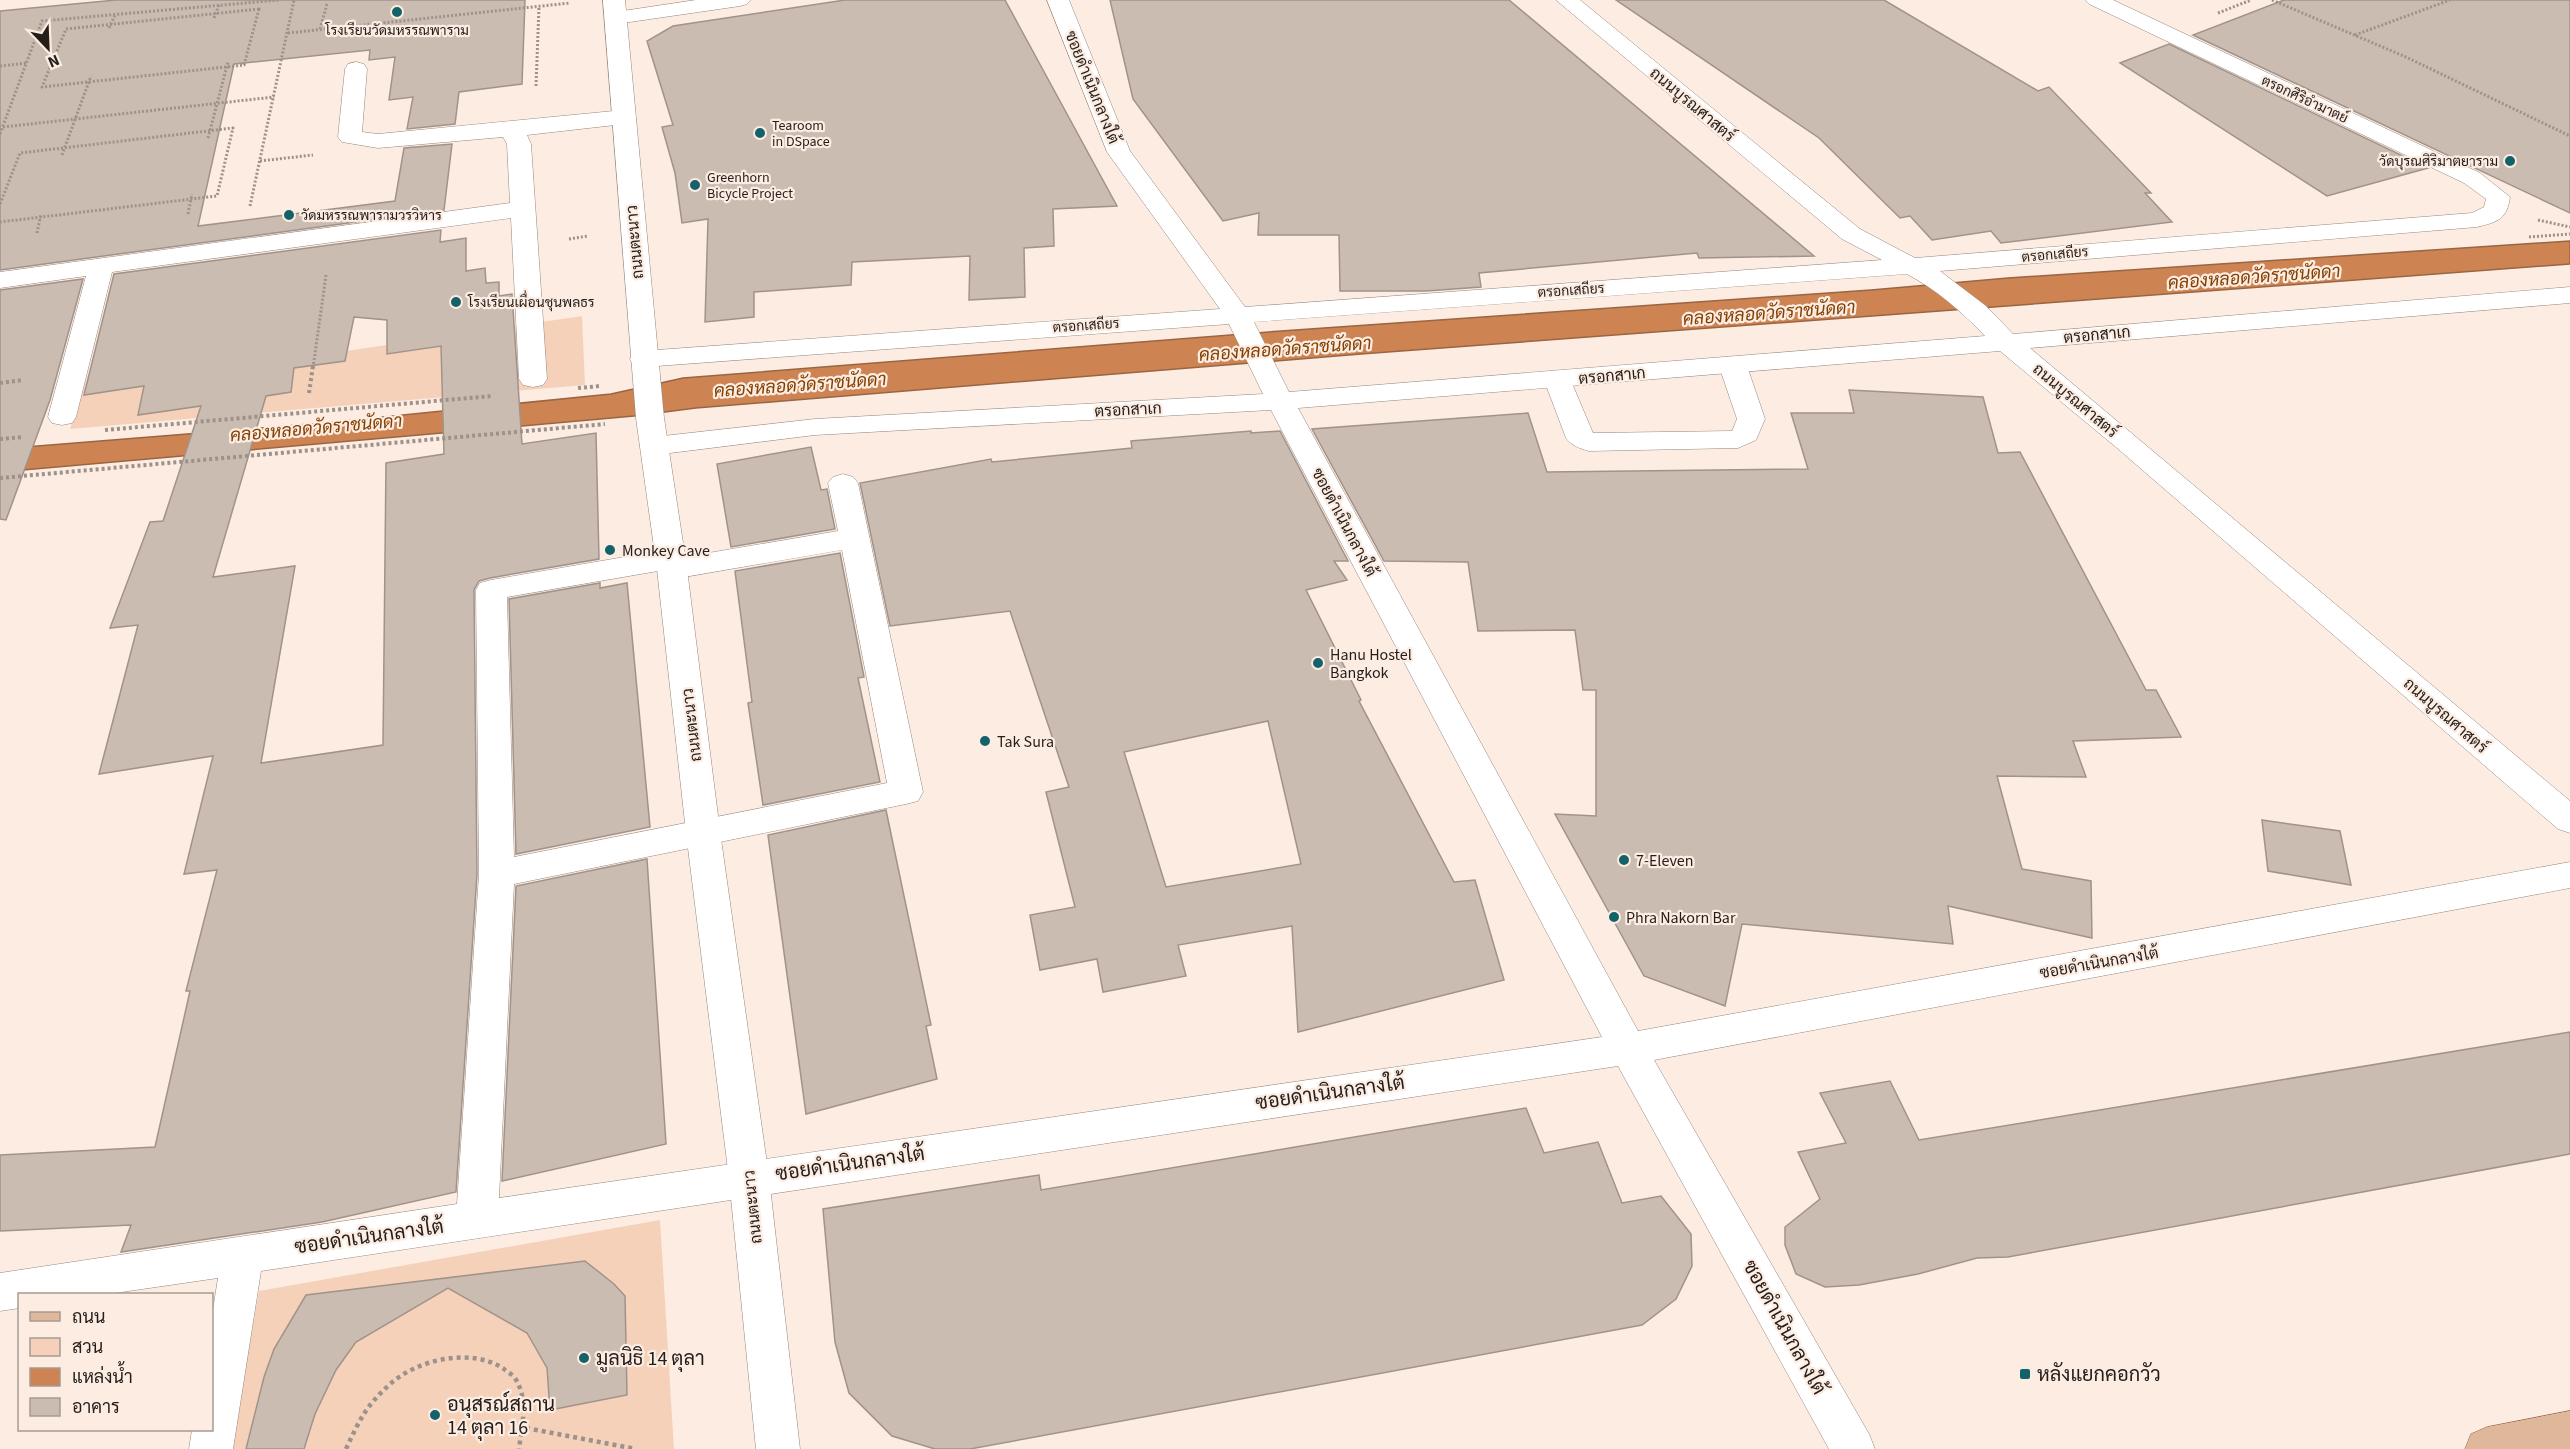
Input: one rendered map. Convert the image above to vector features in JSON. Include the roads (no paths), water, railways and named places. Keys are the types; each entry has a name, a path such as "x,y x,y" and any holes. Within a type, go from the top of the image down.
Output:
{"main road":[{"path":"2487,1449 2570,1432"}],"street":[{"path":"615,9 740,0"},
{"name":"ซอยดำเนินกลางใต้","path":"1058,0 1119,152 1241,323 1280,401 1628,1048 1853,1449"},
{"name":"ถนนบูรณศาสตร์","path":"1567,0 1851,234 1941,282 1977,312 2006,342 2127,442 2570,820"},
{"name":"ตรอกศิริอำมาตย์","path":"2096,0 2472,178 2498,198 2496,212"},
{"name":"ถนนตะนาว","path":"615,9 652,432 671,564 703,832 749,1178 778,1449"},
{"path":"356,69 350,137 378,141 624,117"},
{"path":"507,130 516,135 519,144 521,209 533,379"},
{"path":"0,280 521,209"},
{"name":"ตรอกเสถียร","path":"645,368 1241,323 2477,220 2496,212"},
{"path":"62,417 101,266"},
{"name":"ตรอกสาเก","path":"652,432 815,427 1280,401 1733,366 2570,295"},
{"path":"1558,380 1580,438 1589,442 1738,439 1746,435 1751,419 1733,366"},
{"path":"497,874 906,792 843,483"},
{"path":"477,1220 497,874 491,590 854,538"},
{"name":"ซอยดำเนินกลางใต้","path":"0,1292 1628,1048 2570,875"},
{"path":"211,1449 243,1255"}],"water":[{"name":"คลองหลอดวัดราชนัดดา","path":"2570,241 2570,264 1361,354 696,408 634,416 0,472 0,449 323,423 611,394 683,378 1281,331 1871,290 2008,278"}],"place":[{"name":"โรงเรียนวัดมหรรณพาราม","path":"397,12"},
{"name":"Tearoom in DSpace","path":"760,133"},
{"name":"วัดบุรณศิริมาตยาราม","path":"2510,161"},
{"name":"Greenhorn Bicycle Project","path":"695,185"},
{"name":"วัดมหรรณพารามวรวิหาร","path":"289,215"},
{"name":"โรงเรียนเผื่อนชุนพลธร","path":"456,302"},
{"name":"Monkey Cave","path":"610,550"},
{"name":"Hanu Hostel Bangkok","path":"1318,663"},
{"name":"Tak Sura","path":"985,741"},
{"name":"7-Eleven","path":"1624,860"},
{"name":"Phra Nakorn Bar","path":"1614,917"},
{"name":"มูลนิธิ 14 ตุลา","path":"584,1358"},
{"name":"หลังแยกคอกวัว","path":"2025,1374"},
{"name":"อนุสรณ์สถาน 14 ตุลา 16","path":"435,1415"}]}
